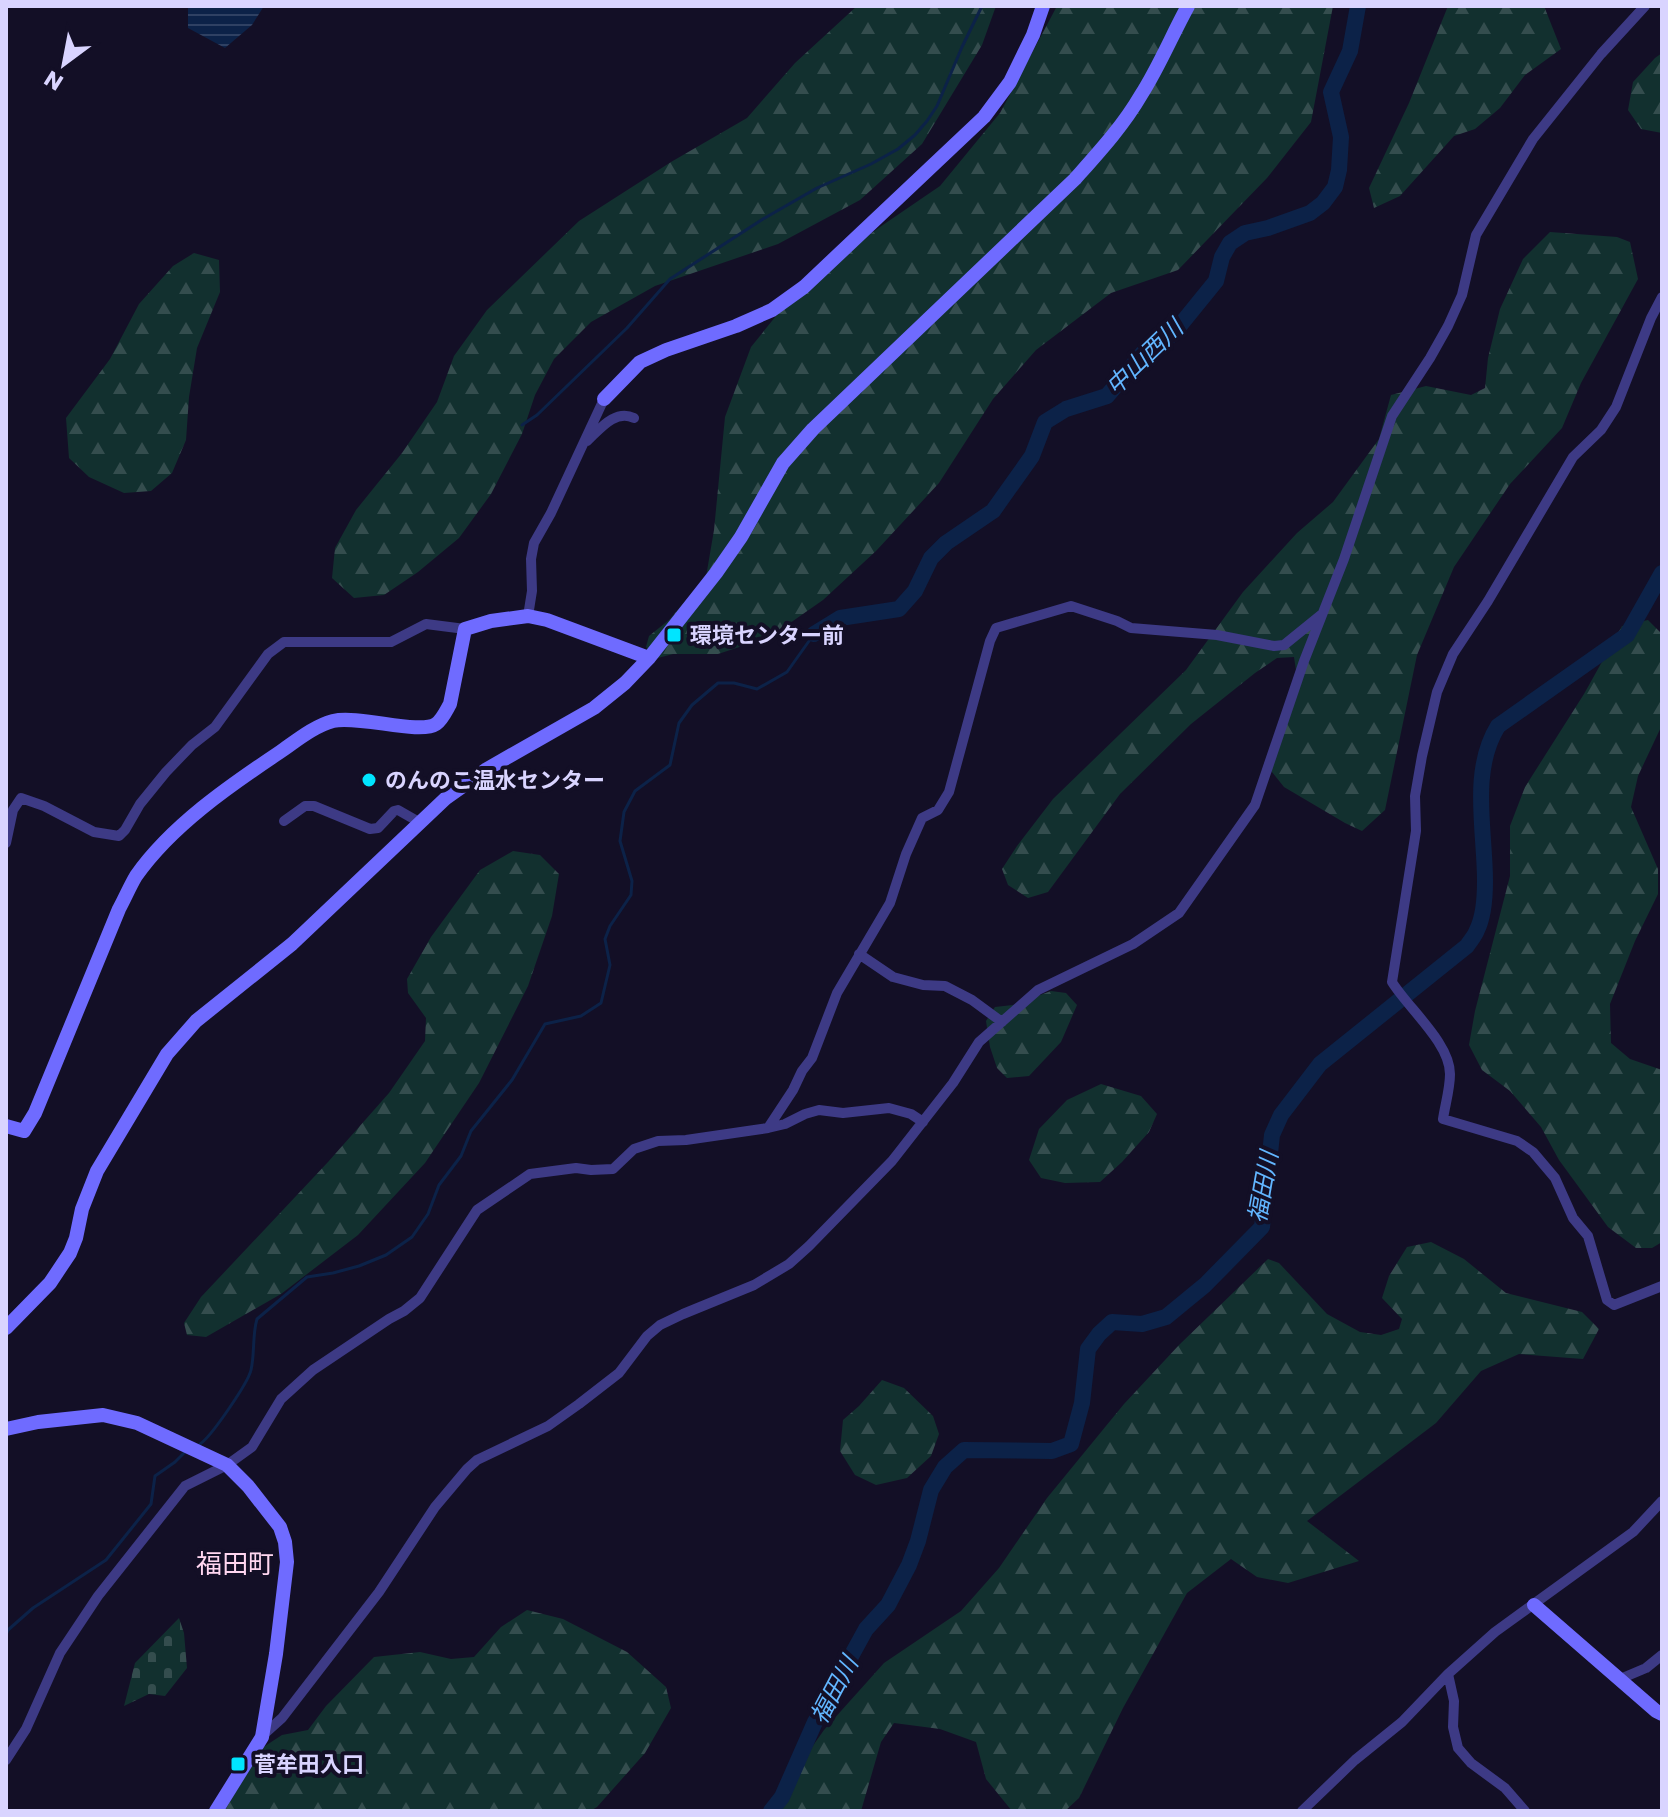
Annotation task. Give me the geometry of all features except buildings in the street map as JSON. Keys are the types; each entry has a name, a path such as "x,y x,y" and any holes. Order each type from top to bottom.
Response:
{"street":[{"path":"528,616 534,543 604,399 640,362 772,310 804,287 984,117 1010,82 1043,6"},
{"path":"6,1328 50,1283 65,1260 76,1238 82,1209 97,1171 179,1038 292,944 446,798 469,780 594,708 625,683 649,658 716,573 741,537 783,463 803,440 1075,179 1103,148 1142,94 1188,6"},
{"path":"216,1811 262,1737 282,1718 379,1592 435,1507 467,1469 477,1460 548,1426 579,1404 619,1373 647,1336 660,1325 754,1285 789,1264 892,1161 953,1083 979,1042 1038,990 1133,944 1179,913 1255,805 1359,517 1392,416 1448,326 1462,295 1476,235 1533,139 1636,9"},
{"path":"1662,297 1616,407 1601,430 1573,457 1453,654 1437,692 1415,796 1416,831 1392,982 1431,1030 1446,1056 1450,1073 1443,1119 1517,1141 1533,1152 1555,1178 1573,1218 1588,1236 1607,1300 1614,1305 1662,1286"},
{"path":"583,445 618,415 634,418"},
{"path":"768,1128 812,1058 837,993 890,903 922,818 938,810 949,792 996,628 1071,606 1131,628 1217,635 1274,646 1284,645 1322,614"},
{"path":"6,843 10,807 21,798 44,806 94,832 119,836 166,772 215,727 268,654 284,642 391,642 426,624 465,629 491,621 528,616 547,620 649,658"},
{"path":"6,1126 24,1131 35,1113 119,909 135,878 151,858 181,826 250,772 321,726 334,721 359,720 415,728 436,724 450,704 465,629"},
{"path":"284,821 305,806 314,806 370,829 378,828 398,810 419,822"},
{"path":"859,954 893,977 923,985 945,986 972,1000 1002,1022"},
{"path":"6,1760 26,1729 60,1653 98,1596 185,1486 227,1465 252,1447 281,1399 313,1370 420,1298 477,1210 530,1174 576,1168 613,1169 634,1149 658,1141 768,1128 819,1110 843,1113 889,1108 911,1114 923,1122"},
{"path":"6,1429 103,1415 137,1423 227,1465 269,1511 280,1527 287,1562 262,1737"},
{"path":"1302,1811 1355,1760 1402,1722 1448,1674 1495,1632 1633,1532 1662,1501"},
{"path":"1534,1605 1662,1714"},
{"path":"1620,1679 1646,1668 1662,1655"},
{"path":"1448,1674 1458,1748 1471,1763 1505,1788 1525,1811"}],"green space":[{"path":"857,6 996,6 982,45 922,144 860,200 778,244 655,286 591,322 554,359 535,395 522,434 491,494 459,538 384,595 354,598 332,578 335,548 356,510 402,453 437,402 454,356 487,310 579,221 747,118 795,63"},
{"path":"1057,6 1333,6 1311,122 1267,178 1178,270 1111,293 1036,350 993,399 939,483 876,551 823,600 770,637 718,654 673,654 654,659 646,647 649,636 669,620 706,577 714,530 725,417 751,347 797,290 940,186 1000,113"},
{"path":"1448,6 1544,6 1561,49 1525,75 1500,108 1475,129 1454,136 1400,196 1374,208 1369,188 1409,103"},
{"path":"1662,53 1662,133 1641,129 1628,110 1633,82"},
{"path":"1550,232 1617,237 1630,242 1638,279 1581,383 1562,428 1510,484 1454,567 1417,655 1385,810 1362,831 1284,787 1268,767 1297,677 1294,657 1277,658 1191,724 1120,794 1048,892 1028,898 1008,885 1002,869 1053,799 1186,670 1243,592 1297,533 1333,502 1379,439 1391,395 1426,386 1471,395 1485,388 1488,358 1500,309 1523,259"},
{"path":"194,253 219,260 220,292 197,348 186,440 172,473 151,491 124,493 89,477 69,458 66,418 110,359 139,304 173,266"},
{"path":"1648,620 1662,634 1662,725 1638,776 1631,807 1658,869 1658,894 1610,1004 1611,1043 1630,1059 1662,1070 1662,1242 1652,1248 1636,1248 1608,1227 1559,1160 1541,1127 1510,1091 1482,1070 1469,1045 1510,876 1510,826 1525,787 1584,694 1622,626"},
{"path":"513,851 540,855 559,874 552,916 528,986 479,1083 425,1163 358,1235 281,1294 206,1337 187,1335 184,1323 201,1297 389,1093 425,1041 426,1018 408,993 407,979 431,937 480,870"},
{"path":"1051,991 1066,993 1077,1005 1061,1042 1029,1076 1007,1078 997,1068 986,1021 995,1007 1013,1005"},
{"path":"1101,1084 1141,1096 1157,1114 1149,1132 1100,1182 1065,1183 1041,1178 1029,1160 1039,1129 1067,1100"},
{"path":"1431,1242 1464,1259 1506,1293 1582,1312 1599,1329 1583,1359 1519,1354 1481,1371 1436,1423 1307,1521 1359,1561 1288,1583 1257,1577 1231,1559 1187,1593 1123,1708 1079,1798 1065,1811 1012,1811 986,1779 976,1742 940,1729 894,1723 881,1742 861,1811 767,1811 824,1730 884,1663 961,1611 999,1568 1047,1498 1124,1404 1179,1345 1268,1259 1279,1263 1327,1314 1360,1332 1381,1335 1399,1329 1402,1319 1382,1298 1389,1276 1407,1247"},
{"path":"882,1380 904,1388 933,1416 939,1434 931,1456 907,1478 876,1485 855,1475 840,1451 843,1420"},
{"path":"527,1610 563,1619 627,1652 666,1687 671,1708 645,1753 597,1807 590,1811 224,1811 262,1748 282,1735 308,1730 326,1706 374,1657 420,1652 451,1659 474,1657 501,1627"},
{"path":"179,1618 184,1633 187,1668 165,1696 149,1694 124,1706 135,1663"}],"water":[{"path":"188,6 264,6 252,25 225,48 188,28"}],"waterway":[{"path":"522,425 537,415 627,328 670,279 763,219 817,188 871,164 915,135 937,106 982,6"},
{"name":"中山西川","path":"814,634 840,618 899,609 915,591 931,558 946,543 993,511 1032,456 1045,422 1066,409 1107,396 1143,353 1173,334 1216,281 1222,257 1230,243 1245,233 1310,213 1323,203 1335,187 1339,170 1341,137 1331,92 1350,51 1358,6"},
{"name":"福田川","path":"771,1811 782,1797 815,1722 866,1629 888,1605 909,1565 931,1490 945,1467 964,1450 1052,1451 1071,1444 1082,1403 1088,1349 1099,1334 1112,1322 1142,1324 1166,1317 1205,1285 1262,1227 1272,1135 1281,1115 1320,1064 1467,946 1476,932 1485,893 1481,801 1484,762 1498,726 1627,635 1662,573"},
{"path":"200,1444 220,1421 248,1377 257,1319 307,1277 359,1266 386,1255 412,1237 428,1214 439,1185 461,1156 471,1131 512,1080 545,1024 581,1016 601,1003 610,965 605,939 631,895 632,881 620,841 624,812 635,791 670,765 679,723 692,705 718,683 734,683 757,689 787,672 814,634"},
{"path":"6,1635 33,1608 106,1560 151,1504 155,1476 185,1452"}],"place":[{"name":"環境センター前","path":"674,635"},
{"name":"のんのこ温水センター","path":"369,780"},
{"name":"菅牟田入口","path":"238,1764"}],"district":[{"name":"福田町","path":"235,1564"}]}
